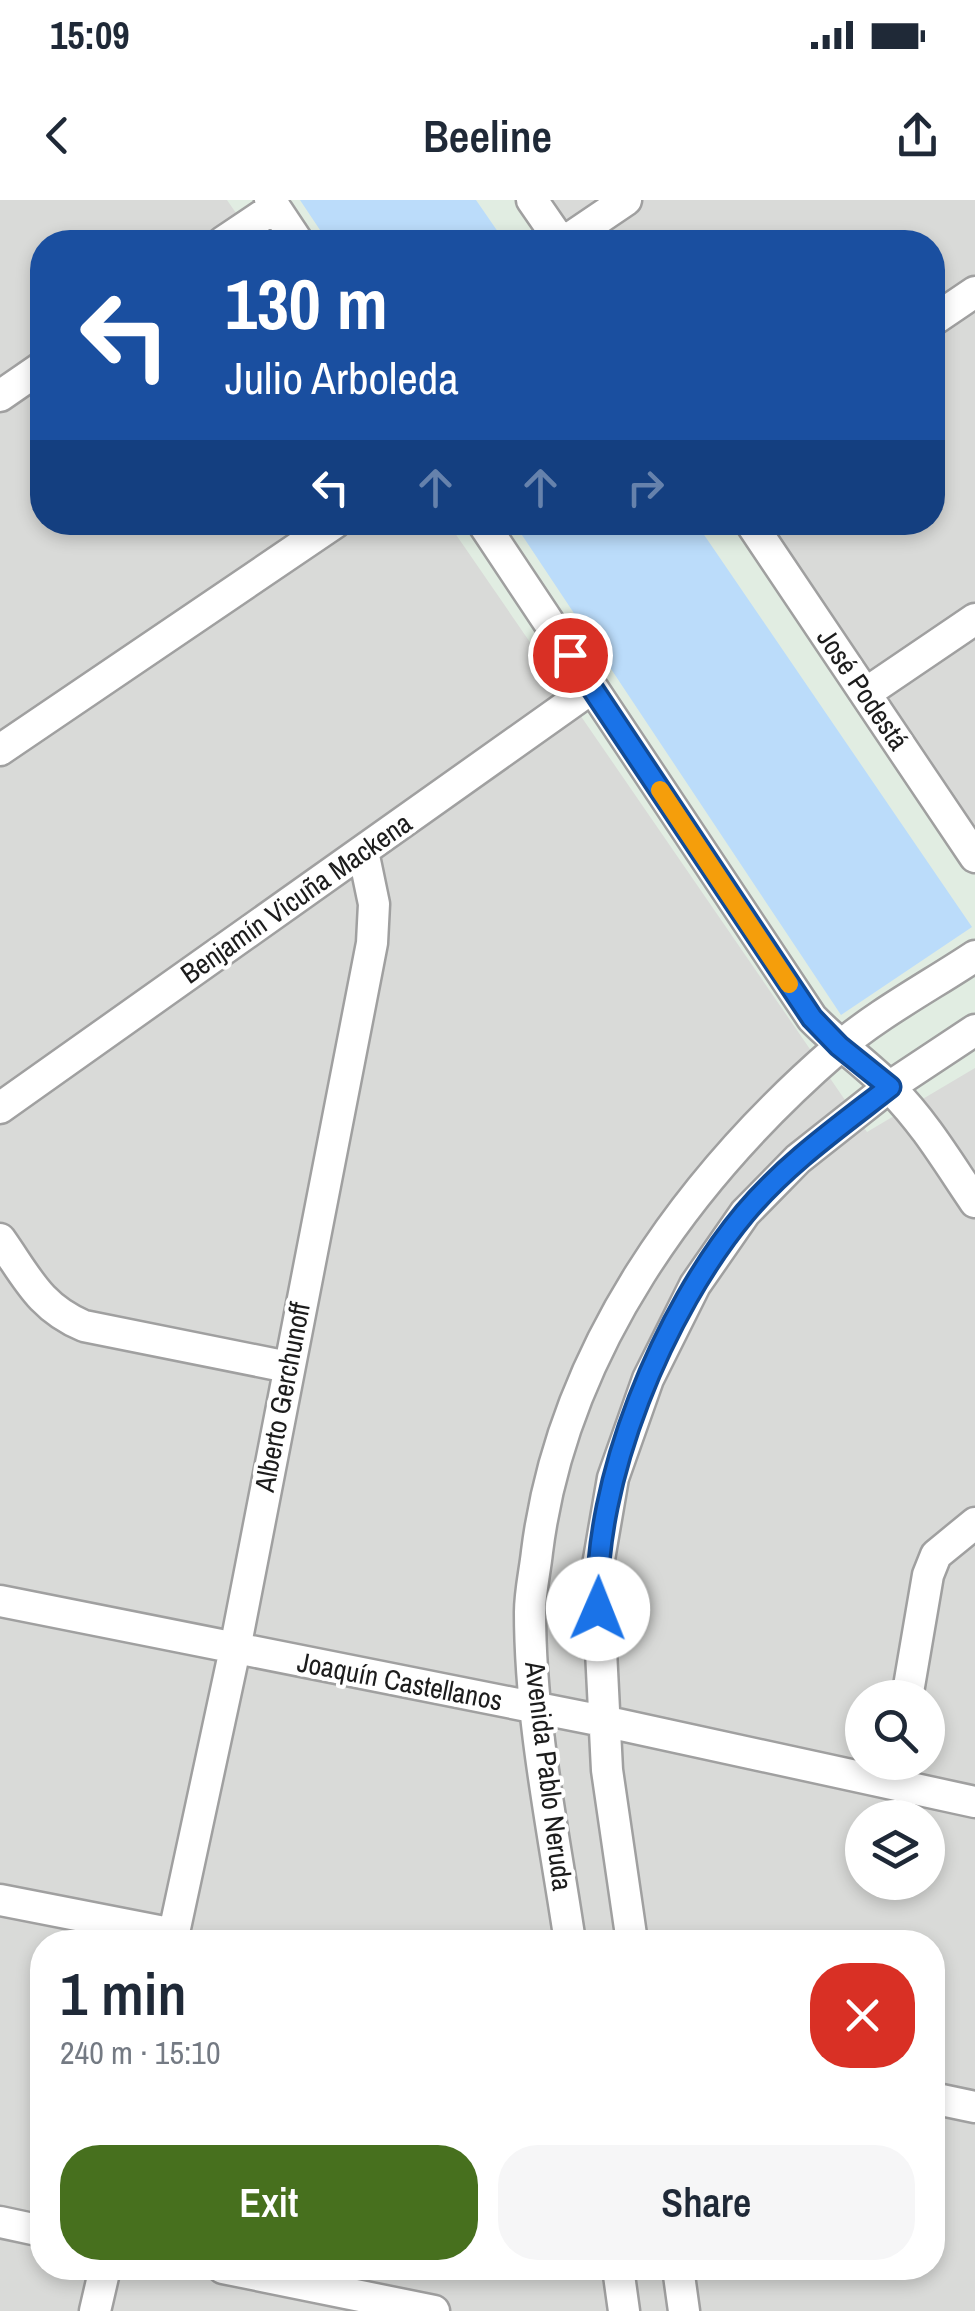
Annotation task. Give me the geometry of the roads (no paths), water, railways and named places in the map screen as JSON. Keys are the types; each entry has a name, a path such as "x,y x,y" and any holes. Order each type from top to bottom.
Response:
{"street":[{"path":"532,200 553,230"},
{"path":"580,230 626,200"},
{"path":"239,230 273,204 290,230"},
{"path":"945,312 975,292"},
{"path":"0,396 30,375"},
{"path":"0,750 317,535"},
{"path":"491,535 812,1018 839,1046 890,1087 916,1116 975,1202"},
{"name":"José Podestá","path":"759,535 975,857"},
{"path":"866,693 975,620"},
{"name":"Benjamín Vicuña Mackena","path":"0,1108 592,688"},
{"name":"Alberto Gerchunoff","path":"175,1930 235,1649 372,943 374,904 363,851"},
{"name":"Avenida Pablo Neruda","path":"568,1930 538,1708 530,1610 542,1514 563,1436 590,1366 634,1281 678,1216 746,1136 839,1046 975,956"},
{"path":"630,1930 603,1721 596,1572 612,1478 648,1379 695,1285 745,1213 798,1159 890,1087 975,1030"},
{"path":"0,1238 58,1315 84,1326 288,1367"},
{"path":"910,1680 928,1575 936,1554 975,1523"},
{"name":"Joaquín Castellanos","path":"0,1601 845,1765"},
{"name":"Joaquín Castellanos","path":"911,1780 975,1802"},
{"path":"0,1900 137,1930"},
{"path":"945,2101 975,2107"},
{"path":"0,2222 30,2228"},
{"path":"96,2311 102,2280"},
{"path":"282,2280 434,2311"},
{"path":"620,2280 624,2311"},
{"path":"680,2280 684,2311"}]}
